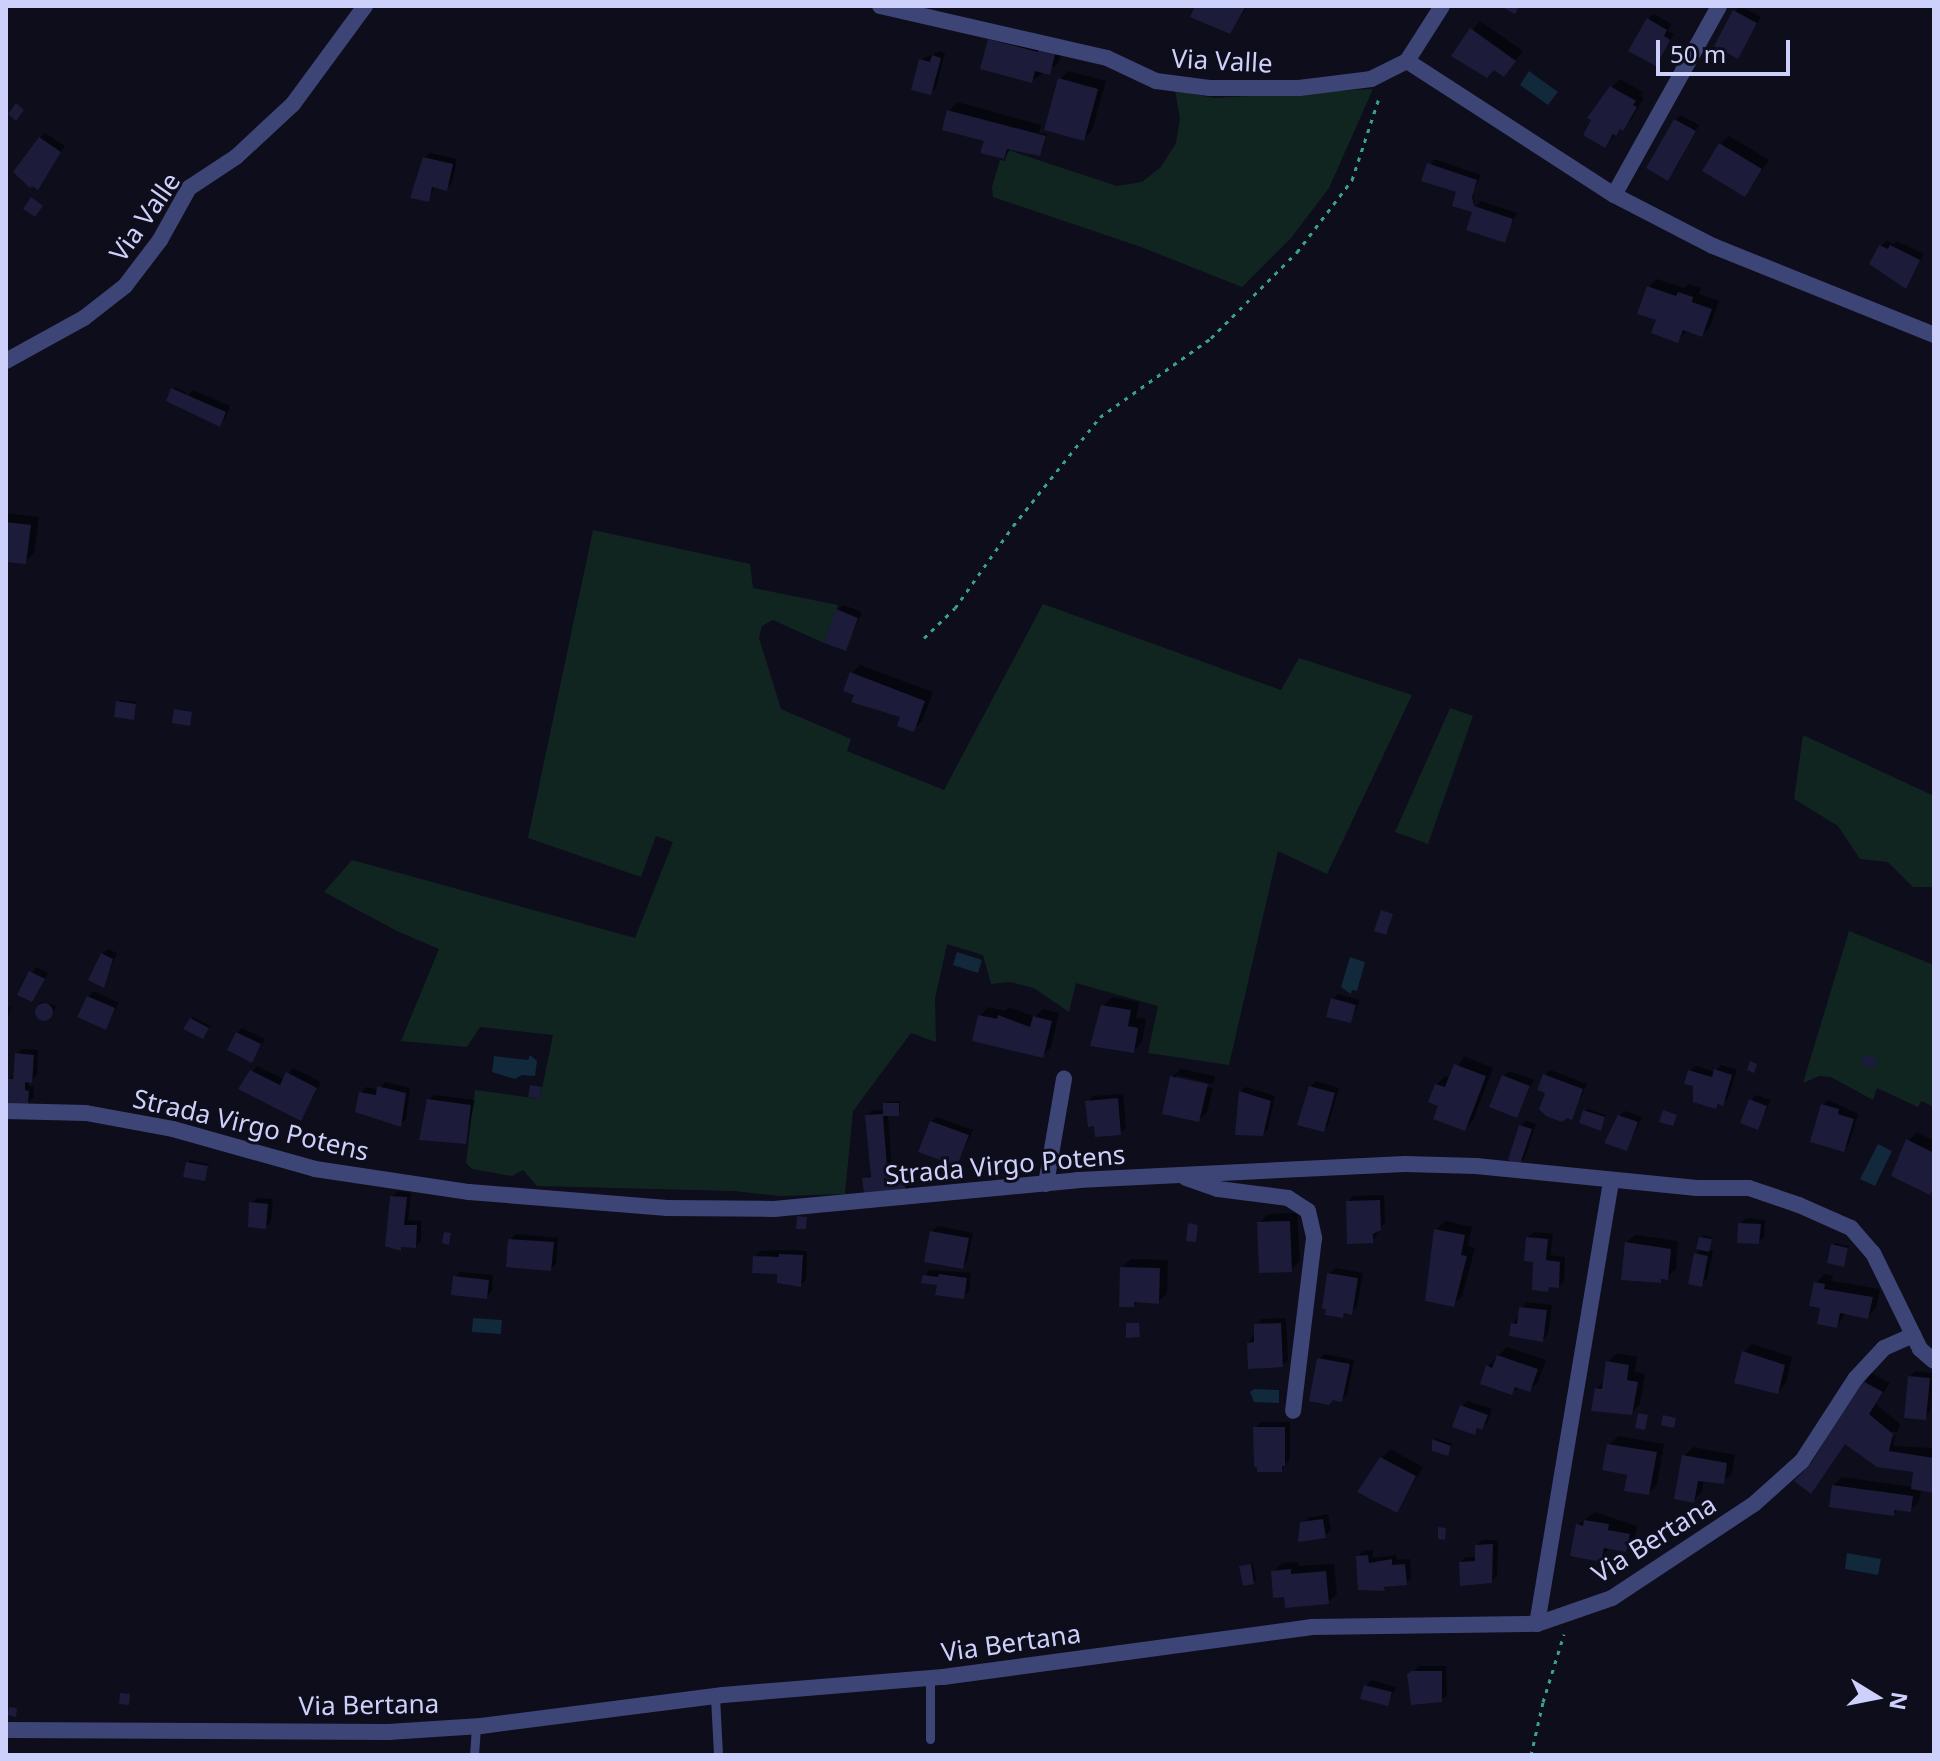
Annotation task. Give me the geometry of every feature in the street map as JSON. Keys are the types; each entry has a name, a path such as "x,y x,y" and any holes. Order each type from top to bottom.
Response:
{"street":[{"name":"Via Valle","path":"6,361 84,318 125,286 160,240 189,188 236,157 293,104 365,6"},
{"name":"Via Valle","path":"880,6 1107,58 1156,81 1210,88 1299,88 1357,81 1371,79 1407,61"},
{"path":"1442,6 1407,61 1614,195 1713,246 1934,335"},
{"path":"1614,195 1719,6"},
{"path":"1046,1184 1064,1079"},
{"name":"Strada Virgo Potens","path":"6,1111 86,1113 173,1129 315,1169 554,1201 774,1209 1046,1184 1437,1164 1697,1188 1749,1188 1799,1205 1851,1228 1886,1275 1920,1349 1934,1361"},
{"path":"1179,1175 1218,1189 1288,1198 1308,1211 1314,1238 1293,1411"},
{"path":"1537,1624 1611,1180"},
{"name":"Via Bertana","path":"6,1730 388,1732 476,1726 715,1697 930,1678 1311,1627 1537,1624 1612,1598 1754,1504 1802,1461 1856,1378 1884,1348 1913,1335"}],"lane":[{"path":"930,1678 930,1739"},
{"path":"715,1697 718,1755"},
{"path":"474,1755 476,1726"}],"path":[{"path":"924,638 955,608 1013,526 1100,417 1211,338 1313,234 1352,180 1381,91"},
{"path":"1531,1755 1547,1687 1575,1613"}],"green space":[{"path":"1373,89 1329,188 1291,238 1242,287 1141,247 993,197 992,187 1000,160 1005,161 1008,150 1117,186 1142,182 1161,167 1176,143 1180,119 1175,90 1214,98"},
{"path":"593,530 750,564 753,588 838,605 824,643 773,620 762,626 759,638 781,709 851,739 847,751 944,790 1043,604 1281,690 1299,658 1412,695 1327,874 1278,851 1229,1065 1148,1053 1158,1006 1076,983 1069,1012 1034,988 1010,982 991,984 983,955 947,944 935,999 936,1042 911,1033 853,1111 845,1194 780,1196 733,1191 537,1186 523,1170 512,1176 472,1169 466,1163 475,1090 540,1099 553,1035 480,1027 467,1047 401,1041 439,949 397,931 324,892 352,860 635,938 673,842 656,836 641,877 528,838"},
{"path":"1450,708 1473,716 1428,844 1395,832"},
{"path":"1803,735 1934,796 1934,890 1931,887 1913,887 1888,862 1860,859 1838,826 1794,799"},
{"path":"1849,931 1934,965 1934,1107 1921,1101 1918,1107 1877,1088 1873,1100 1831,1077 1819,1076 1803,1083"}],"water":[{"path":"1529,71 1558,92 1548,105 1520,85"},
{"path":"957,952 982,960 978,973 953,965"},
{"path":"1350,957 1365,962 1357,991 1352,990 1351,994 1341,987"},
{"path":"530,1055 537,1061 535,1076 522,1075 515,1079 492,1072 494,1056 528,1060"},
{"path":"1878,1144 1892,1151 1875,1186 1860,1179"},
{"path":"473,1318 502,1320 501,1334 472,1332"},
{"path":"1254,1389 1279,1390 1279,1403 1254,1402 1250,1392"},
{"path":"1847,1553 1881,1559 1878,1575 1845,1569"}],"building":[{"path":"1195,6 1246,6 1230,34 1190,17"},
{"path":"1500,6 1519,6 1515,14"},
{"path":"1733,10 1757,23 1738,59 1714,46"},
{"path":"1647,18 1667,30 1664,36 1670,40 1656,66 1628,51"},
{"path":"1470,28 1516,61 1504,77 1494,70 1487,78 1451,56"},
{"path":"988,39 1038,52 1040,45 1056,50 1050,75 1035,71 1032,83 980,69"},
{"path":"932,55 941,58 931,95 911,90 919,59 930,62"},
{"path":"1058,78 1098,89 1084,141 1044,130"},
{"path":"1610,86 1636,101 1633,105 1637,107 1623,131 1620,129 1616,136 1613,134 1605,148 1583,135 1591,120 1587,118"},
{"path":"16,103 24,110 16,121 8,114"},
{"path":"947,110 1046,136 1040,156 1007,149 1004,159 980,153 984,141 942,130"},
{"path":"1674,119 1696,131 1668,181 1646,168"},
{"path":"39,137 61,152 38,190 32,186 30,188 13,172"},
{"path":"1719,143 1762,169 1745,197 1702,171"},
{"path":"423,157 453,164 447,191 432,187 429,202 410,198"},
{"path":"1427,163 1477,180 1472,197 1474,206 1513,219 1505,243 1466,230 1472,212 1452,206 1456,192 1421,181"},
{"path":"31,197 43,206 35,217 23,209"},
{"path":"1879,245 1888,249 1890,245 1920,260 1906,289 1869,264"},
{"path":"1647,286 1676,296 1678,292 1693,297 1692,302 1712,309 1702,337 1683,330 1678,343 1651,333 1656,320 1637,314"},
{"path":"171,388 226,412 220,427 166,401"},
{"path":"6,522 31,525 26,564 6,562"},
{"path":"836,609 858,618 846,651 824,643"},
{"path":"850,672 925,701 914,732 897,726 900,717 851,702 854,695 843,691"},
{"path":"116,701 136,704 134,720 114,717"},
{"path":"174,709 192,712 190,726 172,723"},
{"path":"1381,910 1393,914 1386,935 1374,931"},
{"path":"101,953 113,959 104,988 88,980"},
{"path":"29,971 45,979 32,1002 17,995"},
{"path":"87,996 115,1008 106,1030 77,1017"},
{"path":"1331,998 1356,1005 1351,1023 1326,1017"},
{"path":"40,1003 48,1003 53,1012 51,1019 40,1021 35,1016 35,1008"},
{"path":"1101,1005 1131,1010 1128,1026 1138,1028 1134,1053 1090,1046"},
{"path":"978,1015 997,1019 998,1015 1030,1027 1033,1016 1052,1021 1043,1058 972,1041"},
{"path":"190,1018 209,1028 203,1039 183,1029"},
{"path":"236,1032 261,1044 252,1063 227,1050"},
{"path":"15,1053 34,1055 32,1083 25,1082 25,1090 29,1091 28,1105 6,1107 7,1079 13,1079"},
{"path":"1864,1055 1877,1058 1874,1069 1861,1065"},
{"path":"1750,1061 1757,1064 1754,1073 1747,1070"},
{"path":"1454,1064 1486,1076 1465,1131 1433,1119 1438,1106 1428,1102 1435,1084 1445,1087"},
{"path":"1714,1069 1732,1075 1723,1106 1718,1104 1716,1109 1693,1102 1693,1086 1684,1084 1688,1070 1712,1077"},
{"path":"250,1070 280,1085 286,1072 317,1088 301,1121 238,1089"},
{"path":"1543,1074 1583,1089 1572,1120 1567,1118 1562,1122 1546,1116 1539,1109 1545,1093 1537,1090"},
{"path":"1502,1075 1530,1086 1517,1118 1489,1107"},
{"path":"1170,1076 1208,1084 1199,1122 1162,1114"},
{"path":"530,1085 542,1087 540,1099 528,1097"},
{"path":"377,1086 406,1093 401,1127 355,1112 359,1092 376,1095"},
{"path":"1309,1086 1335,1093 1324,1132 1297,1125"},
{"path":"1239,1091 1271,1101 1263,1136 1235,1135"},
{"path":"1118,1098 1121,1135 1095,1137 1094,1126 1088,1127 1085,1101"},
{"path":"427,1099 471,1105 466,1144 419,1140"},
{"path":"1749,1099 1767,1106 1758,1130 1740,1123"},
{"path":"883,1103 899,1103 899,1116 883,1116 888,1176 904,1175 906,1194 864,1193 862,1178 871,1177 865,1115 883,1114"},
{"path":"1821,1104 1839,1109 1838,1114 1854,1119 1844,1152 1810,1142"},
{"path":"1583,1110 1605,1117 1601,1131 1579,1123"},
{"path":"1663,1110 1677,1115 1673,1126 1659,1122"},
{"path":"1618,1115 1638,1122 1627,1151 1604,1143"},
{"path":"930,1121 969,1135 957,1166 918,1152"},
{"path":"1519,1125 1532,1129 1520,1164 1508,1160"},
{"path":"1906,1139 1934,1153 1934,1187 1930,1195 1891,1176"},
{"path":"186,1162 208,1166 205,1181 183,1177"},
{"path":"390,1196 407,1197 404,1225 417,1225 416,1248 401,1247 401,1251 385,1246"},
{"path":"1380,1200 1381,1230 1373,1234 1373,1243 1347,1244 1346,1201"},
{"path":"249,1202 268,1204 266,1229 248,1227"},
{"path":"797,1216 807,1217 806,1229 796,1229"},
{"path":"1290,1221 1292,1272 1259,1273 1257,1222"},
{"path":"1188,1223 1198,1225 1196,1242 1186,1241"},
{"path":"1738,1223 1761,1224 1759,1244 1737,1243"},
{"path":"1434,1229 1465,1235 1461,1255 1467,1256 1454,1307 1425,1301"},
{"path":"930,1231 969,1238 963,1269 924,1262"},
{"path":"444,1232 451,1233 449,1245 442,1243"},
{"path":"1526,1237 1548,1239 1546,1260 1560,1262 1559,1288 1549,1287 1548,1292 1532,1290 1533,1262 1524,1261"},
{"path":"1699,1237 1712,1239 1709,1252 1696,1249"},
{"path":"508,1239 554,1242 551,1271 506,1267"},
{"path":"1625,1242 1671,1249 1668,1280 1661,1279 1661,1283 1621,1280"},
{"path":"1831,1244 1848,1248 1844,1267 1827,1263"},
{"path":"1694,1253 1708,1256 1702,1287 1688,1284"},
{"path":"779,1254 803,1255 801,1287 777,1283 777,1274 752,1273 753,1256 779,1257"},
{"path":"1120,1267 1160,1268 1159,1304 1134,1302 1134,1307 1119,1307"},
{"path":"1327,1273 1358,1278 1352,1315 1344,1313 1343,1318 1325,1315 1326,1309 1322,1309"},
{"path":"939,1274 967,1278 964,1299 935,1295 937,1285 921,1283 923,1275 938,1277"},
{"path":"453,1276 489,1280 487,1299 451,1295"},
{"path":"1814,1282 1825,1284 1824,1289 1873,1297 1868,1319 1840,1313 1837,1328 1817,1324 1820,1308 1809,1306"},
{"path":"1519,1307 1547,1310 1543,1342 1509,1336 1511,1323 1517,1324"},
{"path":"1126,1323 1139,1323 1140,1337 1126,1338"},
{"path":"1281,1323 1283,1367 1248,1369 1247,1343 1254,1342 1254,1324"},
{"path":"1742,1351 1785,1365 1778,1394 1734,1383"},
{"path":"1497,1355 1538,1369 1530,1392 1515,1387 1512,1395 1480,1384 1486,1365 1492,1368"},
{"path":"1317,1358 1350,1364 1342,1402 1333,1400 1329,1405 1309,1401"},
{"path":"1606,1361 1629,1365 1627,1380 1638,1382 1632,1415 1591,1411 1595,1388 1602,1389"},
{"path":"1908,1376 1930,1378 1926,1420 1904,1418"},
{"path":"1861,1380 1883,1392 1869,1414 1893,1434 1889,1451 1934,1458 1934,1493 1911,1489 1913,1472 1877,1467 1845,1444 1811,1494 1794,1481 1812,1462"},
{"path":"1460,1405 1488,1415 1482,1430 1477,1428 1475,1435 1452,1427"},
{"path":"1638,1413 1648,1415 1645,1430 1635,1428"},
{"path":"1663,1415 1676,1418 1674,1428 1661,1425"},
{"path":"1253,1427 1285,1427 1285,1466 1282,1466 1282,1472 1257,1472 1257,1467 1254,1467"},
{"path":"1432,1439 1451,1446 1448,1456 1432,1451"},
{"path":"1607,1444 1657,1452 1649,1495 1624,1491 1627,1475 1602,1470"},
{"path":"1682,1455 1727,1463 1724,1484 1698,1481 1694,1503 1674,1499"},
{"path":"1380,1457 1416,1476 1397,1513 1357,1492"},
{"path":"1832,1485 1913,1496 1911,1512 1894,1510 1894,1516 1829,1507"},
{"path":"1323,1519 1326,1538 1298,1542 1300,1522"},
{"path":"1584,1520 1609,1524 1608,1530 1630,1534 1626,1552 1604,1548 1601,1562 1570,1556 1576,1524 1583,1526"},
{"path":"1438,1527 1446,1528 1445,1540 1438,1539"},
{"path":"1493,1544 1492,1583 1460,1586 1459,1562 1475,1561 1475,1545"},
{"path":"1368,1555 1369,1563 1392,1559 1392,1565 1405,1564 1407,1585 1384,1587 1385,1591 1358,1590 1356,1556"},
{"path":"1251,1564 1254,1584 1243,1586 1239,1566"},
{"path":"1291,1569 1291,1574 1326,1571 1329,1604 1285,1608 1284,1597 1273,1598 1271,1571"},
{"path":"1412,1671 1442,1671 1442,1702 1411,1705 1407,1674"},
{"path":"1364,1685 1392,1692 1388,1706 1360,1699"},
{"path":"120,1693 130,1694 129,1705 119,1704"},
{"path":"9,1707 17,1708 16,1717 8,1715"}]}
